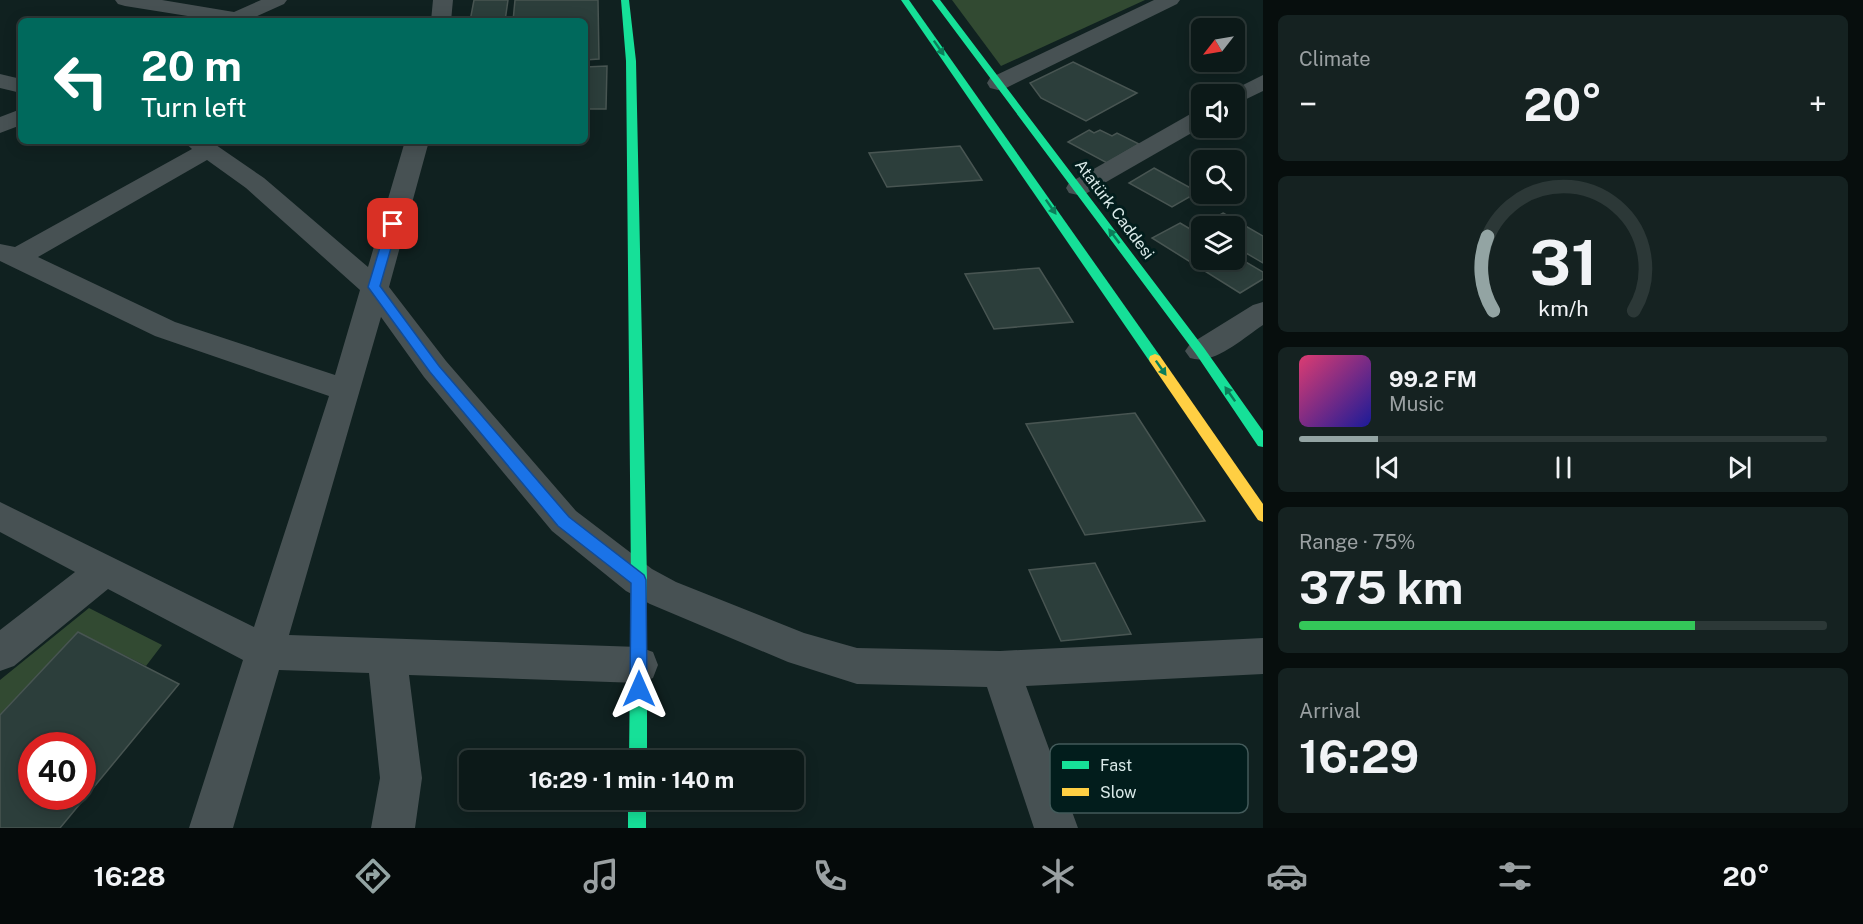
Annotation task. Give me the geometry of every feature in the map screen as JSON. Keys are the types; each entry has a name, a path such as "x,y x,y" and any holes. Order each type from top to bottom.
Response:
{"main road":[{"path":"625,0 631,73 639,580 638,750"},
{"path":"905,0 1263,516"},
{"name":"Atatürk Caddesi","path":"936,0 1200,351 1263,441"},
{"path":"637,810 637,828"}],"street":[{"path":"235,18 277,0"},
{"path":"440,18 443,0"},
{"path":"998,83 1170,0"},
{"path":"138,1 228,18"},
{"path":"0,81 18,85"},
{"path":"1245,92 1263,82"},
{"path":"0,126 18,117"},
{"path":"1078,188 1191,123"},
{"path":"211,828 346,390 416,144"},
{"path":"8,254 205,145 255,183 374,287 435,369 564,522 639,580 663,593 802,650 857,666 1000,669 1263,656"},
{"path":"8,254 165,329 346,390"},
{"path":"1200,351 1263,312"},
{"path":"0,516 265,652 639,665"},
{"path":"0,653 105,570"},
{"path":"387,657 401,778 393,828"},
{"path":"1000,669 1050,811"},
{"path":"1051,813 1056,828"}],"green space":[{"path":"952,0 1145,0 1001,66"},
{"path":"89,608 162,645 146,666 78,632 0,715 0,680"}],"building":[{"path":"474,0 508,0 505,18 471,18"},
{"path":"515,0 598,0 599,59 588,60 588,18 513,18"},
{"path":"1073,62 1137,93 1086,121 1041,98 1030,83"},
{"path":"607,66 606,109 588,109 588,67"},
{"path":"1089,130 1094,133 1100,130 1112,136 1117,133 1139,144 1107,163 1068,142"},
{"path":"960,146 982,180 887,187 869,153"},
{"path":"1154,168 1191,188 1191,196 1172,207 1129,183"},
{"path":"1180,223 1191,230 1191,262 1152,238"},
{"path":"1245,226 1263,236 1263,263 1245,252"},
{"path":"1245,261 1263,272 1263,279 1240,293 1203,270 1245,270"},
{"path":"1039,268 1073,322 994,329 965,274"},
{"path":"1135,413 1205,521 1085,535 1026,424"},
{"path":"1095,563 1131,634 1061,641 1029,570"},
{"path":"78,632 179,684 96,784 96,732 18,732 18,810 75,810 60,828 0,828 0,715"}],"traffic: fast":[{"path":"625,0 631,61 639,580 638,750"},
{"path":"905,0 1155,359"},
{"path":"936,0 1200,351 1263,442"},
{"path":"637,810 637,828"}],"traffic: slow":[{"path":"1155,359 1263,516"}],"route":[{"path":"393,224 374,287 435,369 564,522 639,580 639,689"}]}
